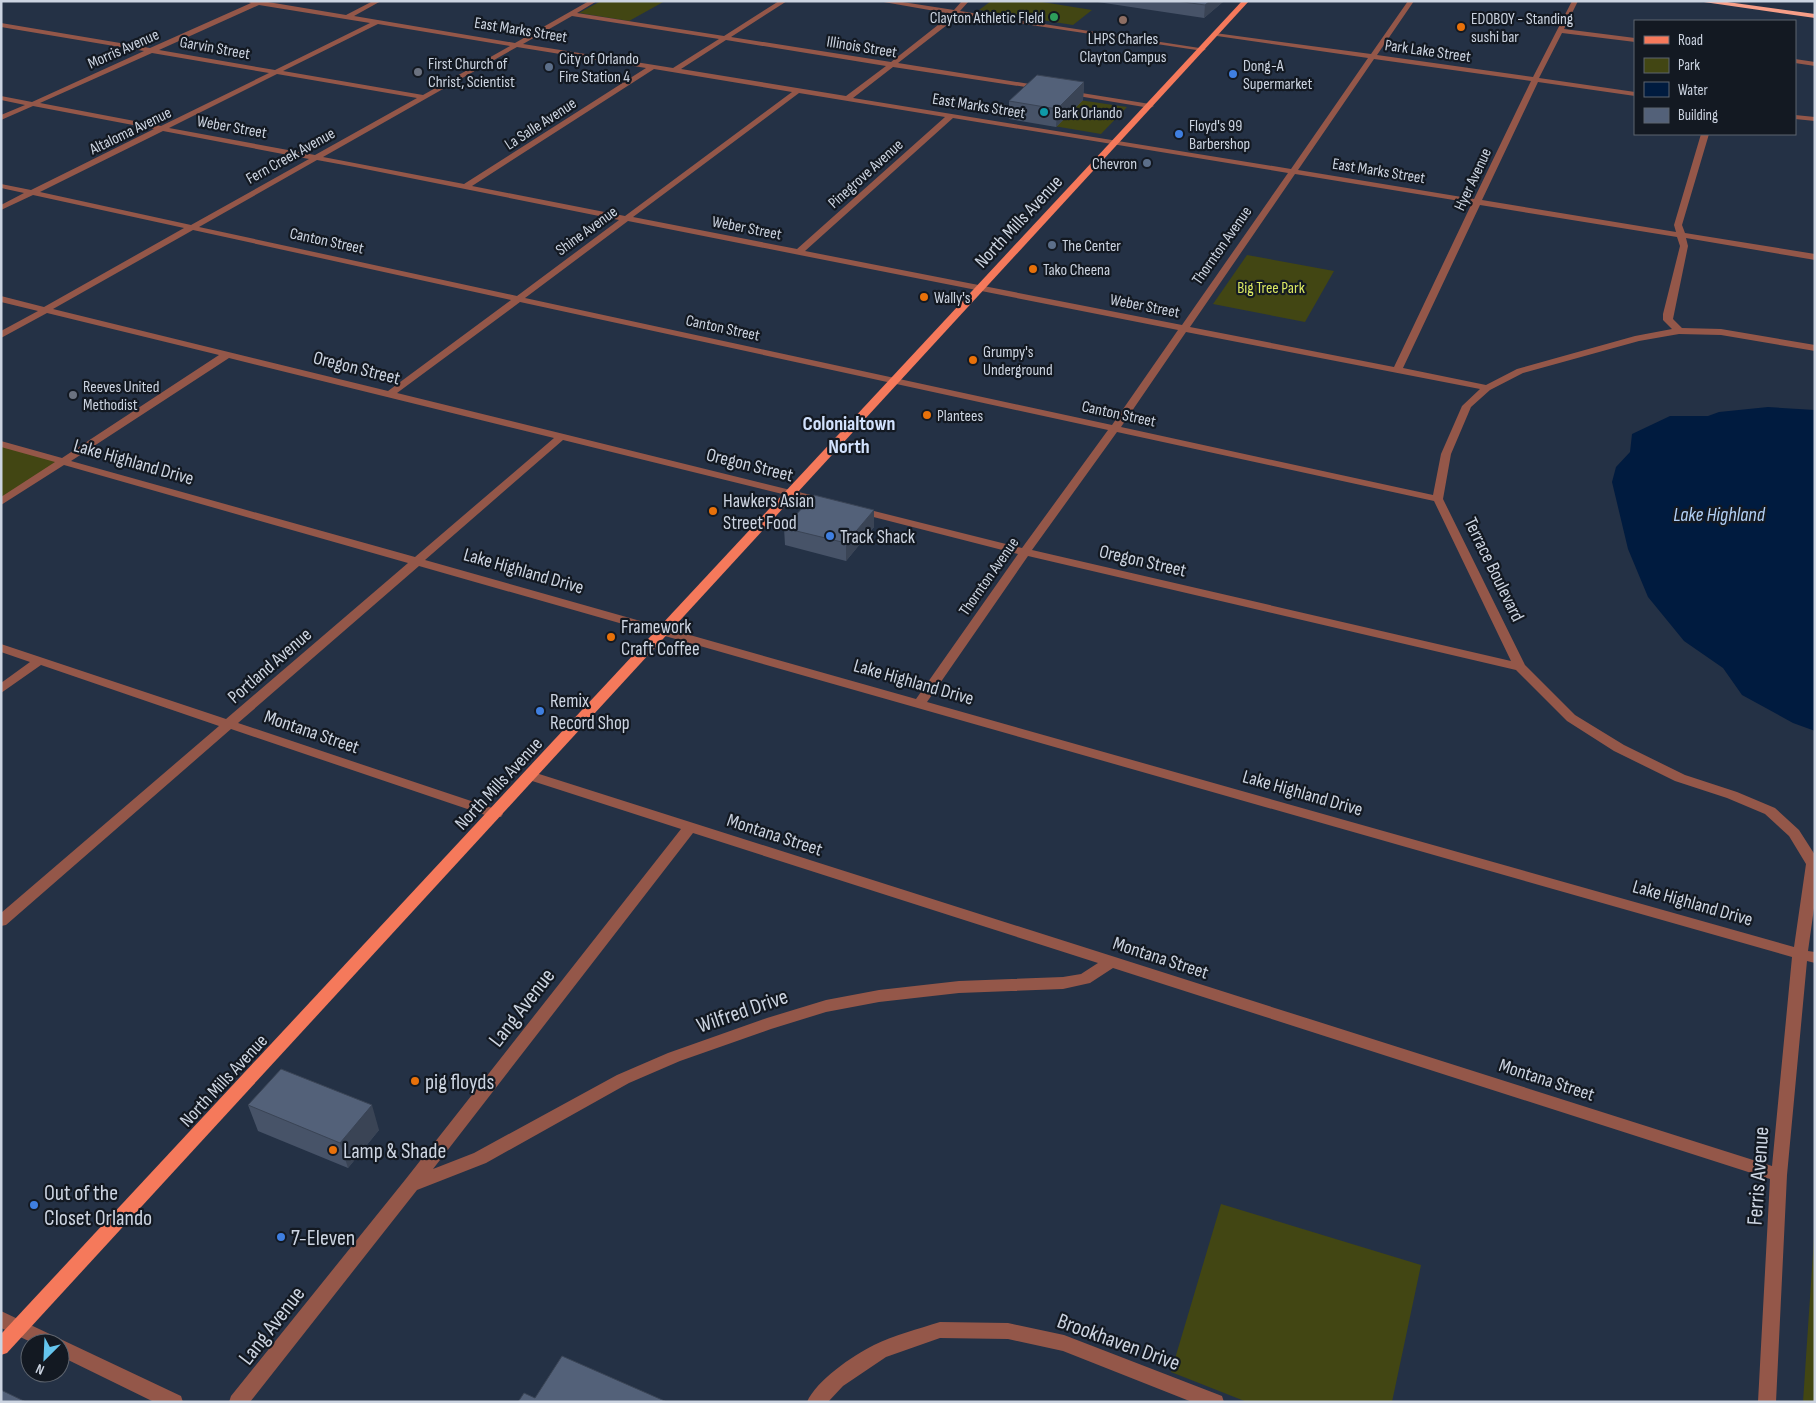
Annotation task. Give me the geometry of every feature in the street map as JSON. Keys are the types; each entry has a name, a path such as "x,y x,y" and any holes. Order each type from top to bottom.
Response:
{"highway":[{"path":"1702,1 1815,16"}],"main road":[{"name":"North Mills Avenue","path":"1,1348 1246,1"}],"street":[{"path":"249,1 257,2"},
{"path":"346,17 378,1"},
{"name":"Fern Creek Avenue","path":"1,335 594,1"},
{"path":"675,70 784,1"},
{"path":"881,1 1203,49"},
{"path":"848,98 954,17 966,1"},
{"name":"Thornton Avenue","path":"920,703 1025,552 1114,429 1410,1"},
{"name":"Hyer Avenue","path":"1398,370 1535,80 1575,1"},
{"name":"East Marks Street","path":"257,2 1815,257"},
{"name":"Morris Avenue","path":"1,118 257,2"},
{"name":"Illinois Street","path":"570,14 1046,89"},
{"name":"Altaloma Avenue","path":"1,208 377,22"},
{"name":"Garvin Street","path":"1,24 424,97"},
{"path":"1560,30 1634,40"},
{"name":"Park Lake Street","path":"1217,34 1634,94"},
{"path":"1796,61 1815,64"},
{"name":"La Salle Avenue","path":"466,186 654,66"},
{"name":"Shine Avenue","path":"390,394 798,90"},
{"path":"1055,90 1150,106"},
{"name":"Weber Street","path":"1,98 466,186 1487,388"},
{"name":"Pinegrove Avenue","path":"798,253 952,115"},
{"path":"1796,117 1815,120"},
{"path":"1679,331 1668,320 1684,246 1678,225 1705,135"},
{"name":"Canton Street","path":"1,186 1438,499"},
{"name":"Oregon Street","path":"1,300 846,506 1025,552 1520,667"},
{"path":"1438,499 1446,454 1467,406 1487,388 1520,371 1553,360 1638,338 1679,331 1721,332 1815,348"},
{"path":"1,502 228,354"},
{"name":"Portland Avenue","path":"1,921 561,437"},
{"name":"Lake Highland Drive","path":"1,444 1807,956"},
{"name":"Terrace Boulevard","path":"1438,499 1520,667 1570,718 1618,748 1680,778 1732,795 1770,811 1794,832 1813,864 1807,956"},
{"name":"Montana Street","path":"1,648 496,814"},
{"path":"1,689 39,661"},
{"name":"Montana Street","path":"531,776 1780,1174"},
{"name":"Lang Avenue","path":"238,1402 411,1185 690,827"},
{"name":"Ferris Avenue","path":"1767,1402 1780,1174 1807,956"},
{"name":"Wilfred Drive","path":"411,1185 480,1158 623,1079 674,1057 767,1024 826,1006 878,996 959,986 1063,983 1084,979 1112,962"},
{"path":"1,1319 30,1333"},
{"name":"Brookhaven Drive","path":"816,1402 836,1380 880,1351 940,1330 1008,1332 1064,1343 1215,1402"},
{"path":"70,1352 174,1402"}],"green space":[{"path":"601,1 665,1 629,21 579,13"},
{"name":"Clayton Athletic FIeld","path":"991,1 1036,1 1092,10 1073,25 979,10"},
{"path":"1059,97 1127,107 1101,134 1036,123"},
{"name":"Big Tree Park","path":"1247,255 1334,271 1305,322 1213,304"},
{"path":"1,444 64,461 1,502"},
{"path":"1221,1204 1421,1265 1392,1402 1247,1402 1171,1372"},
{"path":"1815,1223 1815,1402 1803,1402"}],"water":[{"name":"Lake Highland","path":"1768,407 1815,410 1815,731 1793,723 1742,695 1723,668 1684,641 1648,597 1628,549 1612,482 1616,467 1630,452 1632,434 1670,416 1708,416 1719,412"}],"building":[{"path":"1176,1 1210,1 1205,5"},
{"path":"1037,75 1084,82 1057,109 1009,101"},
{"path":"814,495 874,510 846,543 784,528"},
{"path":"281,1069 372,1105 340,1143 248,1105"},
{"path":"562,1356 667,1402 518,1402 524,1393 535,1398"},
{"path":"1,1390 26,1402 1,1402"}],"place":[{"name":"Clayton Athletic FIeld","path":"1054,17"},
{"name":"LHPS Charles Clayton Campus","path":"1123,20"},
{"name":"EDOBOY - Standing sushi bar","path":"1461,27"},
{"name":"City of Orlando Fire Station 4","path":"549,67"},
{"name":"First Church of Christ, Scientist","path":"418,72"},
{"name":"Dong-A Supermarket","path":"1233,74"},
{"name":"Bark Orlando","path":"1044,112"},
{"name":"Floyd's 99 Barbershop","path":"1179,134"},
{"name":"Chevron","path":"1147,163"},
{"name":"The Center","path":"1052,245"},
{"name":"Tako Cheena","path":"1033,269"},
{"name":"Wally's","path":"924,297"},
{"name":"Grumpy's Underground","path":"973,360"},
{"name":"Reeves United Methodist","path":"73,395"},
{"name":"Plantees","path":"927,415"},
{"name":"Hawkers Asian Street Food","path":"713,511"},
{"name":"Track Shack","path":"830,536"},
{"name":"Framework Craft Coffee","path":"611,637"},
{"name":"Remix Record Shop","path":"540,711"},
{"name":"pig floyds","path":"415,1081"},
{"name":"Lamp & Shade","path":"333,1150"},
{"name":"Out of the Closet Orlando","path":"34,1205"},
{"name":"7-Eleven","path":"281,1237"}],"district":[{"name":"Colonialtown North","path":"849,434"}]}
